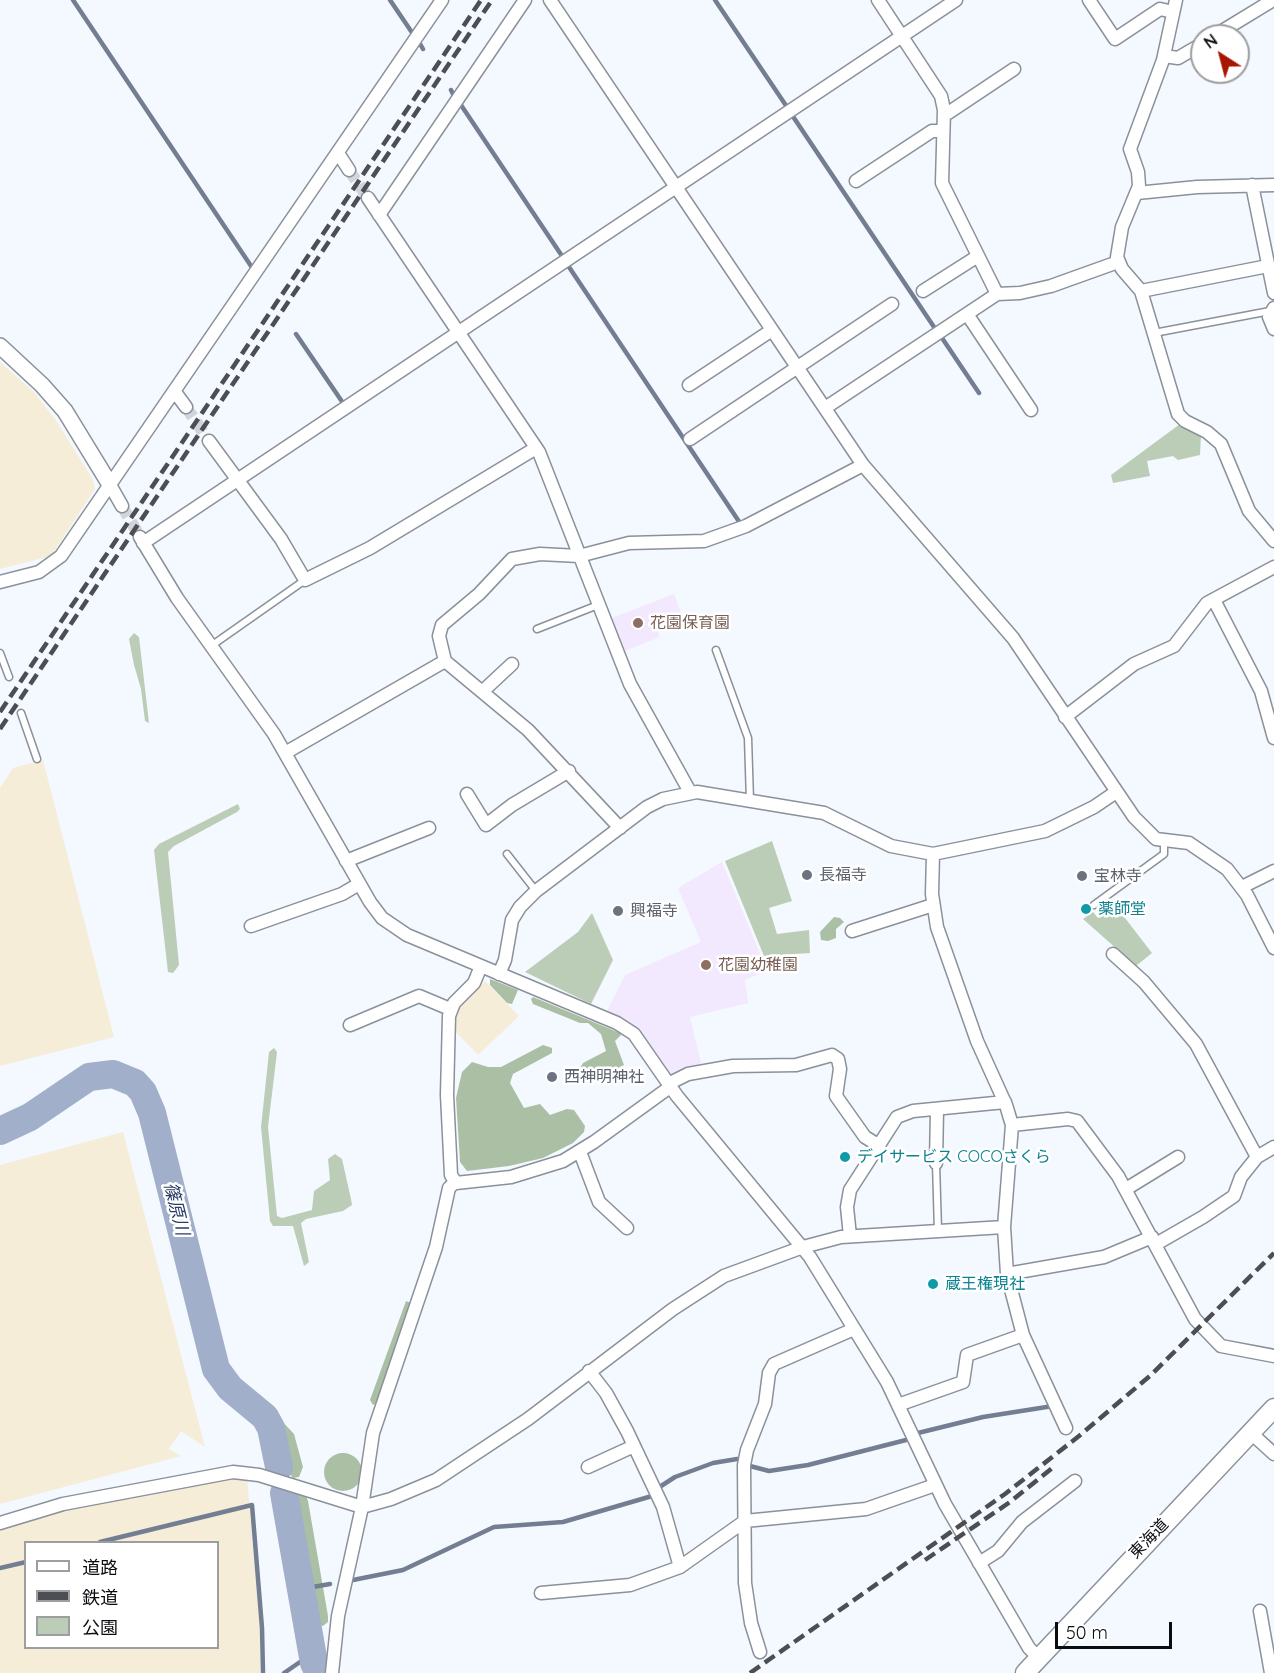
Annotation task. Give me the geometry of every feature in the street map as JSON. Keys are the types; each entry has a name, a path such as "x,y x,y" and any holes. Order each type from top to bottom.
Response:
{"main road":[{"name":"東海道","path":"1025,1673 1274,1408"}],"street":[{"path":"0,582 39,572 61,556 442,0"},
{"path":"379,215 525,0"},
{"path":"550,0 863,465 1013,638 1116,792 1151,835 1164,841 1189,843 1227,869 1242,887 1274,948"},
{"path":"878,0 941,96 944,113 942,183 997,294"},
{"path":"956,0 236,481 142,540 285,753 375,911 398,931 626,1028 640,1042 669,1085 803,1247 855,1329 898,1406 934,1485 1029,1648 1039,1658"},
{"path":"1089,0 1115,39 1160,9 1174,6 1164,56 1130,149 1139,179 1137,193 1120,237 1118,262 1141,291 1178,414 1185,421 1207,432 1221,444 1250,511 1274,541"},
{"path":"1234,24 1273,0"},
{"path":"1164,56 1178,58 1190,51"},
{"path":"944,113 948,113 1014,69"},
{"path":"856,181 932,131 943,131"},
{"path":"338,153 349,170"},
{"path":"1137,193 1274,184"},
{"path":"1252,185 1274,293"},
{"path":"368,198 536,448 630,684 690,792"},
{"path":"923,291 978,256"},
{"path":"825,408 997,294 1020,293 1051,286 1118,262"},
{"path":"1141,291 1268,266"},
{"path":"690,439 892,303"},
{"path":"1273,309 1269,317 1274,329"},
{"path":"967,314 1031,410"},
{"path":"689,386 772,330"},
{"path":"0,346 42,385 65,411 122,506"},
{"path":"175,392 186,407"},
{"path":"209,441 236,481 276,532 305,580 370,548 536,448"},
{"path":"620,828 569,771 483,691 445,661 439,636 442,625 479,594 507,564 525,555 579,556 629,543 693,543 715,538 746,526 863,465"},
{"path":"1065,717 1134,664 1173,646 1207,603 1274,567"},
{"path":"1214,600 1261,691 1274,738"},
{"path":"285,753 445,661"},
{"path":"483,691 512,664"},
{"path":"467,794 486,825 512,805 569,771"},
{"path":"499,974 505,960 514,916 536,891 655,802 690,792 834,816 891,846 933,854 1045,831 1094,807 1116,792"},
{"path":"346,861 429,828"},
{"path":"933,854 933,905 937,927 970,1023 1005,1102 1012,1125 1004,1227 1006,1274 1023,1335 1066,1428"},
{"path":"1242,887 1274,872"},
{"path":"251,926 342,894 359,884"},
{"path":"852,931 933,905"},
{"path":"1113,954 1144,982 1196,1044 1257,1157"},
{"path":"481,966 474,983 458,997 450,1009 446,1081 451,1175 455,1182 461,1184 529,1173 580,1152 669,1085 688,1074 732,1066 796,1065 832,1055 838,1059 840,1069 836,1096 865,1137 878,1145"},
{"path":"350,1025 418,996 450,1009"},
{"path":"850,1236 847,1207 850,1190 897,1117 913,1111 1005,1102"},
{"path":"936,1163 937,1110"},
{"path":"1012,1125 1056,1120 1077,1121 1111,1164 1126,1189 1195,1320 1216,1342 1228,1348 1274,1356"},
{"path":"1006,1274 1104,1257 1154,1240 1203,1217 1234,1196 1241,1177 1257,1157 1274,1147"},
{"path":"580,1152 595,1196 604,1208 627,1228"},
{"path":"1126,1189 1178,1157"},
{"path":"332,1673 338,1616 362,1507 373,1433 436,1247 449,1188 455,1182"},
{"path":"0,1523 63,1504 232,1472 259,1475 362,1507 391,1499 436,1480 534,1415 589,1371 713,1281 803,1247 850,1236 1004,1227"},
{"path":"760,1652 751,1623 745,1583 744,1457 765,1404 771,1368 778,1362 855,1329"},
{"path":"898,1406 963,1382 967,1355 1023,1335"},
{"path":"589,1371 606,1393 663,1507 681,1567"},
{"path":"1251,1433 1274,1454"},
{"path":"588,1467 634,1446"},
{"path":"979,1563 998,1551 1022,1522 1075,1481"},
{"path":"541,1593 630,1585 681,1567 745,1521 866,1509 934,1485"},
{"path":"1260,1611 1271,1673"}],"lane":[{"path":"1153,333 1273,309"},
{"path":"211,646 305,580"},
{"path":"537,629 598,605"},
{"path":"716,650 748,738 750,801"},
{"path":"0,653 9,677"},
{"path":"21,712 37,759"},
{"path":"1094,906 1164,854 1164,841"},
{"path":"507,854 536,891"},
{"path":"936,1163 938,1232"}],"shaded area":[{"path":"0,362 35,393 57,422 93,480 95,489 51,556 0,569"},
{"name":"花園保育園","path":"674,594 682,616 656,626 660,637 622,652 609,619"},
{"path":"43,760 114,1037 0,1066 0,788 13,768"},
{"name":"花園幼稚園","path":"722,862 762,958 764,972 745,980 748,1003 690,1017 702,1067 671,1075 639,1029 607,1011 625,975 701,942 678,888"},
{"path":"485,981 519,1016 478,1055 454,1030 455,1017 463,1001"},
{"path":"123,1132 205,1447 181,1431 169,1449 181,1456 0,1504 0,1165"},
{"path":"247,1477 260,1628 260,1673 0,1673 0,1528 64,1509 220,1478"}],"green space":[{"path":"1180,424 1201,435 1200,455 1178,460 1173,456 1147,461 1150,476 1113,483 1111,475"},
{"path":"134,633 139,637 149,723 145,721 141,689 129,639"},
{"path":"238,804 240,809 237,812 174,846 168,852 179,965 173,973 168,972 154,850 159,844"},
{"path":"772,841 792,901 769,908 777,934 809,930 810,953 764,956 725,861"},
{"path":"1115,905 1152,953 1136,966 1083,919 1093,912 1098,918"},
{"path":"592,913 613,960 591,1004 525,972 578,932"},
{"path":"834,917 844,922 836,929 836,938 828,941 821,940 820,932"},
{"path":"490,979 518,990 512,1004 507,1003 490,985"},
{"path":"533,997 620,1033 621,1035 615,1041 624,1065 616,1069 606,1067 589,1075 581,1074 579,1070 583,1063 606,1051 601,1034 588,1023 580,1023 533,1004 531,999"},
{"path":"543,1045 552,1048 552,1053 513,1074 510,1083 524,1108 540,1104 550,1115 567,1109 574,1110 585,1126 584,1132 573,1143 543,1158 509,1166 467,1171 460,1162 456,1098 462,1072 472,1062 488,1067 501,1067"},
{"path":"274,1048 277,1052 268,1127 277,1216 282,1218 312,1210 314,1191 330,1180 328,1159 335,1154 342,1159 352,1205 343,1211 306,1219 301,1223 309,1262 304,1266 293,1226 273,1226 270,1221 261,1127 269,1052"},
{"path":"406,1301 411,1303 378,1402 373,1405 370,1400"},
{"path":"281,1420 294,1434 303,1467 299,1477 293,1478 287,1470 277,1425"},
{"path":"343,1453 356,1459 362,1472 356,1485 343,1491 330,1485 324,1472 330,1459"},
{"path":"299,1494 306,1496 308,1501 328,1616 328,1622 323,1626 317,1624 314,1619 293,1504 294,1498"}],"waterway":[{"path":"73,0 253,269"},
{"path":"390,0 413,34"},
{"path":"715,0 787,107"},
{"path":"419,42 423,49"},
{"path":"451,90 454,96"},
{"path":"461,105 562,256"},
{"path":"792,115 936,330"},
{"path":"567,264 740,523"},
{"path":"296,334 343,403"},
{"path":"940,335 979,393"},
{"name":"篠原川","path":"0,1131 30,1117 89,1077 113,1074 135,1083 143,1092 152,1113 216,1369 230,1388 265,1417 271,1428 279,1467"},
{"path":"918,1433 983,1417 1053,1406"},
{"path":"750,1466 769,1471 808,1465 906,1440"},
{"path":"658,1488 675,1477 713,1463 737,1459"},
{"name":"篠原川","path":"284,1493 314,1663 319,1673"},
{"path":"353,1580 403,1570 494,1527 563,1522 652,1496"},
{"path":"104,1541 252,1505 262,1628 263,1672"},
{"path":"0,1568 24,1562"},
{"path":"301,1589 330,1584"},
{"path":"284,1673 313,1653"}],"tunnel":[{"path":"349,170 368,198"},
{"path":"186,407 209,441"},
{"path":"122,506 140,537"}],"railway":[{"path":"0,712 481,0"},
{"path":"0,729 492,0"},
{"path":"750,1673 1005,1494 1079,1436 1151,1375 1274,1253"},
{"path":"925,1560 1010,1502 1056,1465"}],"place":[{"name":"花園保育園","path":"638,623"},
{"name":"長福寺","path":"807,875"},
{"name":"宝林寺","path":"1082,876"},
{"name":"薬師堂","path":"1086,909"},
{"name":"興福寺","path":"618,911"},
{"name":"花園幼稚園","path":"706,965"},
{"name":"西神明神社","path":"552,1077"},
{"name":"デイサービス COCOさくら","path":"845,1157"},
{"name":"蔵王権現社","path":"933,1284"}]}
